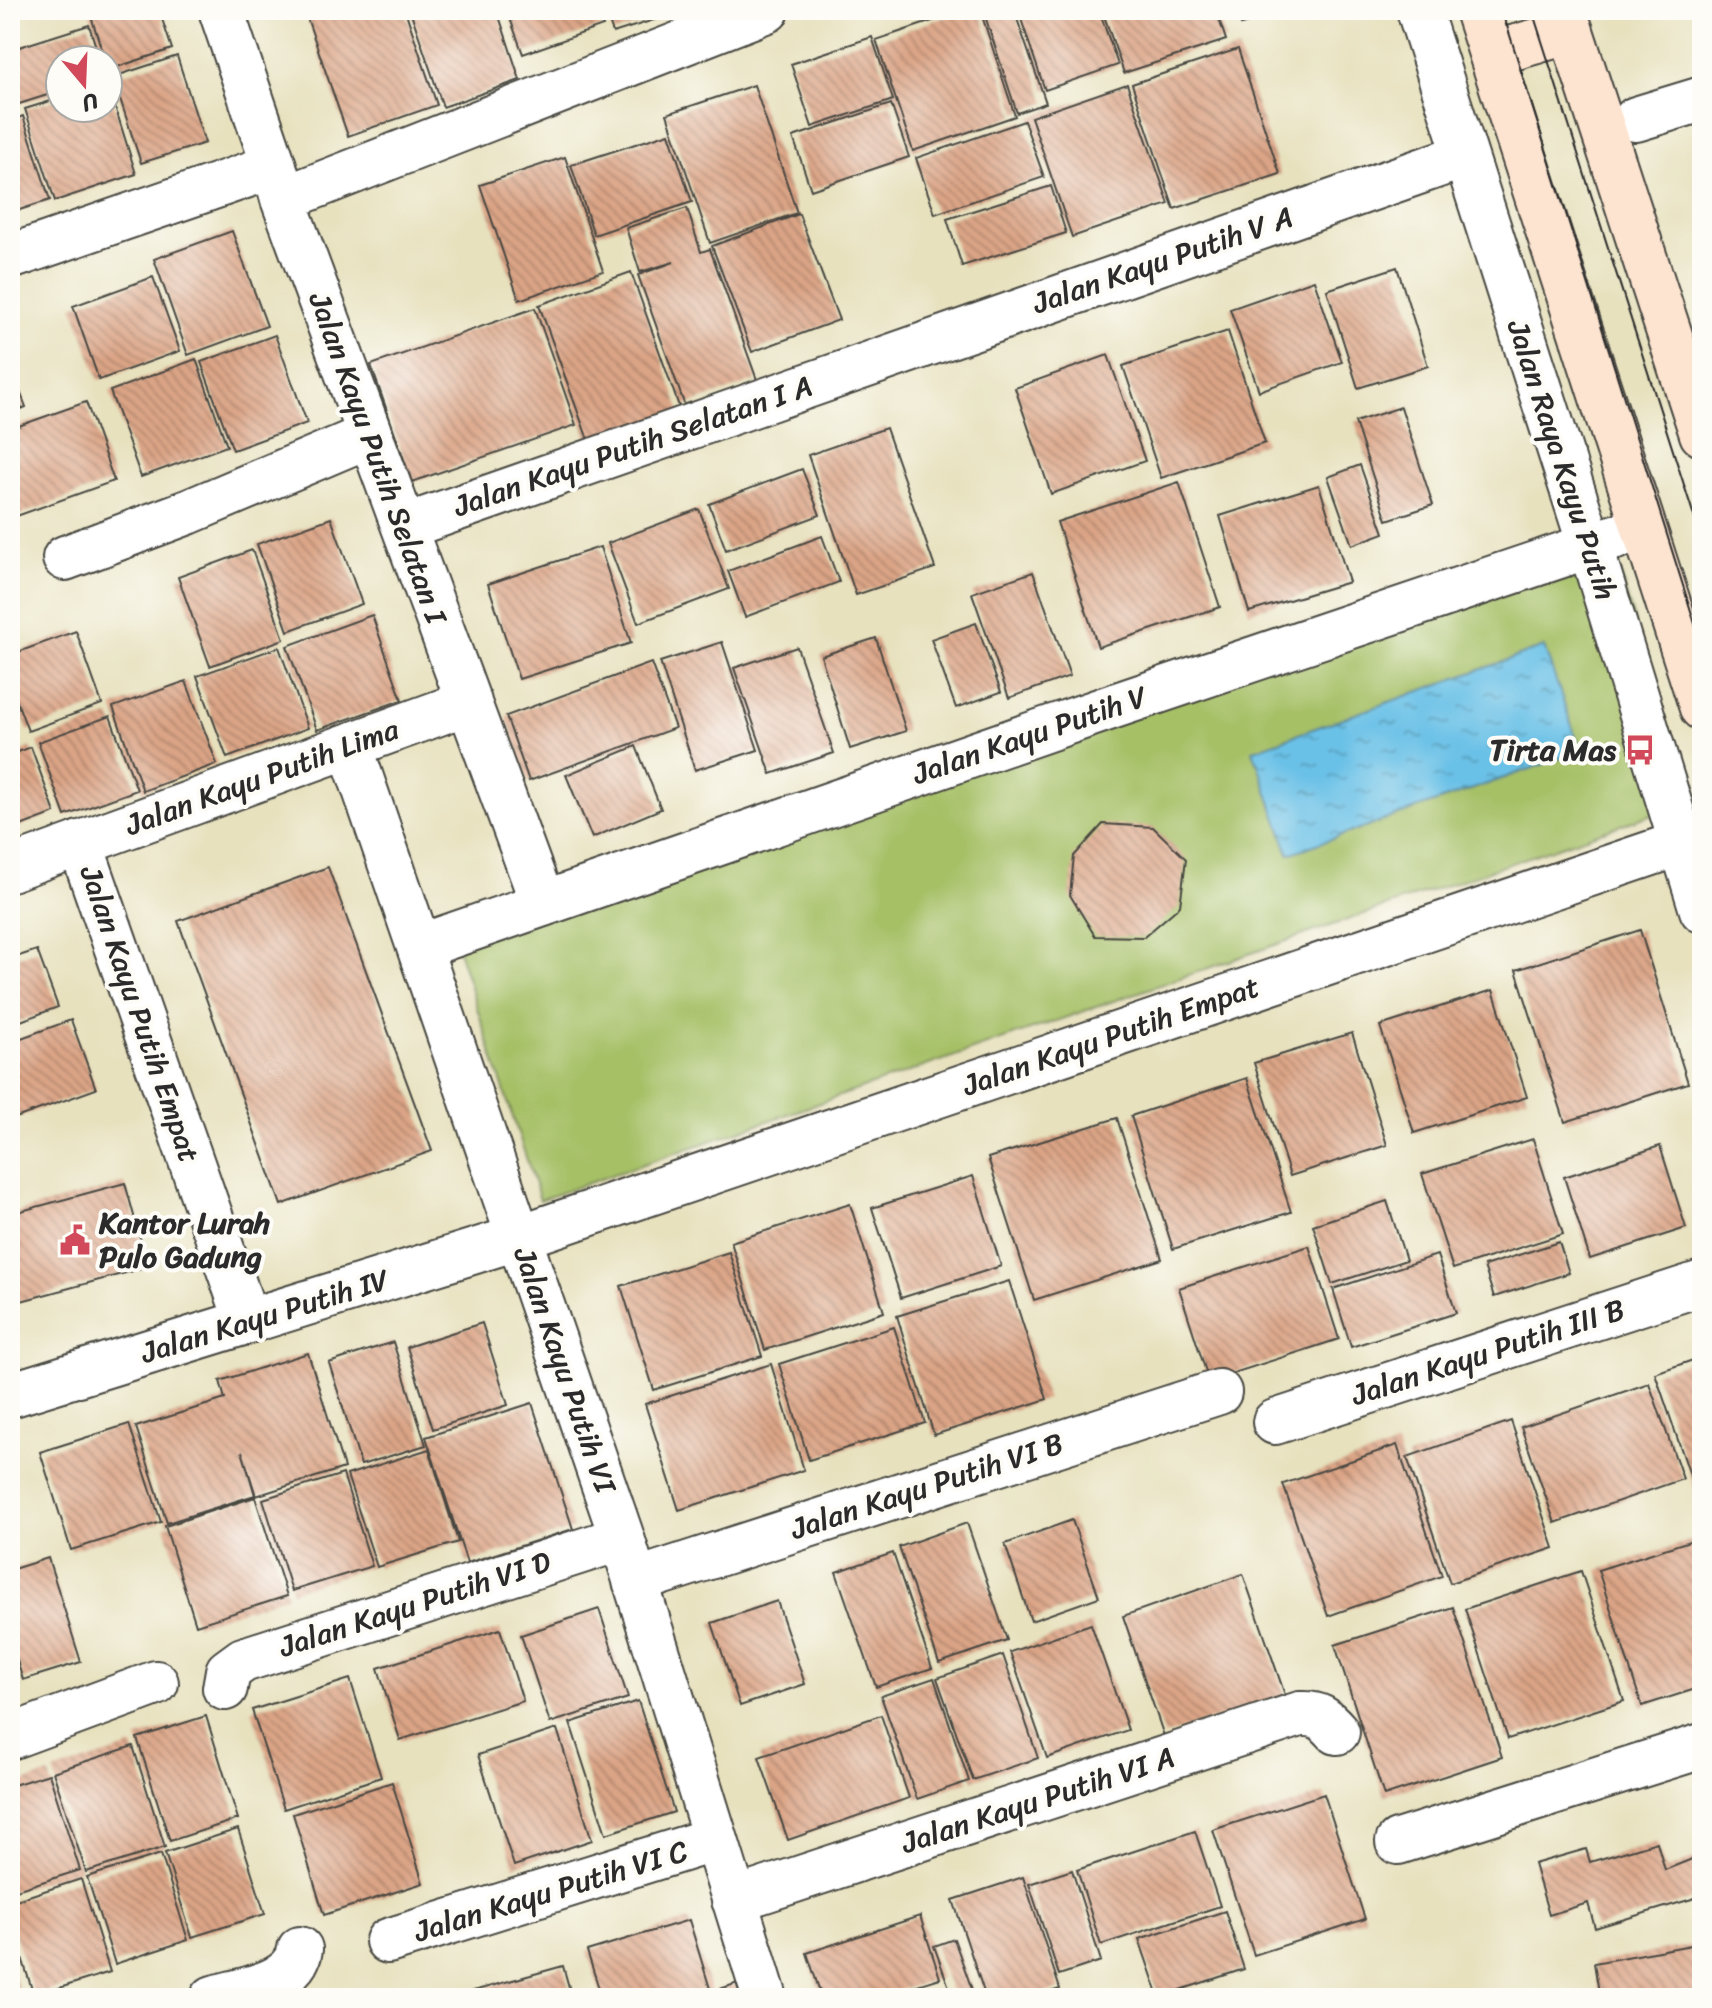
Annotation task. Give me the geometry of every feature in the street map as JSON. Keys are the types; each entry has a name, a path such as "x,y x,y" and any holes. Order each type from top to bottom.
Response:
{"main road":[{"name":"Jalan Raya Kayu Putih","path":"1477,10 1702,708"},
{"path":"1492,54 1567,21 1702,434"}],"street":[{"name":"Jalan Kayu Putih Selatan I","path":"221,10 278,182 543,904"},
{"name":"Jalan Raya Kayu Putih","path":"1419,10 1590,545 1692,839 1702,910"},
{"path":"10,257 278,182 756,14"},
{"path":"1636,119 1702,99"},
{"name":"Jalan Kayu Putih V A","path":"862,365 1464,156"},
{"name":"Jalan Kayu Putih Selatan I A","path":"404,527 862,365"},
{"path":"65,558 188,512 370,435"},
{"name":"Jalan Kayu Putih V","path":"419,947 1642,528"},
{"name":"Jalan Kayu Putih Lima","path":"10,869 469,702"},
{"name":"Jalan Kayu Putih VI","path":"350,746 622,1538 765,1998"},
{"name":"Jalan Kayu Putih Empat","path":"520,1237 1692,839"},
{"name":"Jalan Kayu Putih Empat","path":"80,843 247,1321"},
{"name":"Jalan Kayu Putih IV","path":"10,1395 520,1237"},
{"name":"Jalan Kayu Putih III B","path":"1275,1422 1702,1283"},
{"name":"Jalan Kayu Putih VI B","path":"635,1581 1219,1392"},
{"name":"Jalan Kayu Putih VI D","path":"225,1688 228,1671 243,1660 622,1538"},
{"path":"10,1737 156,1683"},
{"name":"Jalan Kayu Putih VI A","path":"734,1900 1300,1714 1313,1713 1325,1717 1337,1732"},
{"path":"1398,1842 1702,1746"},
{"name":"Jalan Kayu Putih VI C","path":"388,1941 715,1839"},
{"path":"213,1998 275,1980 292,1968 299,1959 300,1949"}],"green space":[{"path":"1604,518 1687,802 540,1200 456,944"}],"water":[{"path":"1544,647 1581,751 1289,854 1253,750"}],"building":[{"path":"89,10 159,10 172,49 124,65 124,44 100,44"},
{"path":"405,10 437,105 348,136 305,12"},
{"path":"410,10 497,10 520,80 443,107"},
{"path":"507,10 597,10 603,26 523,54"},
{"path":"605,10 682,10 682,11 613,33"},
{"path":"965,10 980,10 1015,116 913,151 876,40"},
{"path":"1014,10 1046,103 1017,113 984,13"},
{"path":"1018,10 1099,10 1118,65 1045,90"},
{"path":"1102,10 1216,10 1226,40 1124,73"},
{"path":"1237,10 1290,10 1290,11 1241,25"},
{"path":"89,25 95,44 44,44 44,96 16,105 10,86 10,50"},
{"path":"872,37 893,100 812,127 791,64"},
{"path":"1238,49 1280,174 1174,209 1132,84"},
{"path":"177,56 205,143 141,163 124,111 124,73"},
{"path":"1127,84 1169,204 1072,237 1031,117"},
{"path":"754,85 797,213 710,243 667,114"},
{"path":"44,103 44,124 120,124 136,174 55,201 25,109"},
{"path":"891,104 909,157 811,190 793,137"},
{"path":"23,116 50,200 10,213 10,121"},
{"path":"1024,121 1044,177 935,214 916,158"},
{"path":"669,133 692,202 594,235 571,165"},
{"path":"565,157 603,271 519,300 480,185"},
{"path":"1051,186 1066,233 962,266 947,219"},
{"path":"687,208 701,252 710,249 757,380 685,406 638,275 674,262 640,272 626,228"},
{"path":"799,214 839,320 752,352 712,246"},
{"path":"232,231 267,326 188,355 154,259"},
{"path":"1397,267 1428,366 1358,388 1327,290"},
{"path":"631,272 682,415 591,448 539,305"},
{"path":"153,277 180,351 99,380 73,306"},
{"path":"1314,280 1342,362 1259,391 1230,309"},
{"path":"535,308 576,425 412,482 371,365"},
{"path":"1228,331 1265,443 1161,478 1123,366"},
{"path":"275,335 307,423 233,450 201,362"},
{"path":"1108,355 1145,461 1051,494 1015,388"},
{"path":"196,359 227,446 141,477 110,391"},
{"path":"10,366 26,407 10,414"},
{"path":"86,402 114,481 14,517 10,504 10,429"},
{"path":"1401,407 1433,505 1387,520 1355,422"},
{"path":"886,428 935,568 856,595 808,455"},
{"path":"1360,465 1384,533 1352,545 1328,477"},
{"path":"802,469 820,515 726,550 709,504"},
{"path":"1179,482 1220,607 1098,647 1057,522"},
{"path":"1319,485 1349,582 1249,612 1220,516"},
{"path":"699,509 729,589 638,623 608,543"},
{"path":"331,518 362,604 288,631 257,544"},
{"path":"822,536 839,582 745,617 728,571"},
{"path":"600,547 631,643 519,679 488,584"},
{"path":"252,550 284,639 210,666 178,577"},
{"path":"1033,572 1070,676 1009,698 972,593"},
{"path":"372,615 402,700 317,730 287,646"},
{"path":"976,623 1001,692 956,708 931,639"},
{"path":"76,631 102,704 28,731 10,683 10,655"},
{"path":"876,638 906,731 850,749 821,656"},
{"path":"722,642 758,750 695,770 660,662"},
{"path":"279,647 308,728 227,758 197,676"},
{"path":"797,647 834,753 771,774 734,668"},
{"path":"651,663 675,728 529,781 506,716"},
{"path":"186,681 217,764 143,791 113,707"},
{"path":"110,716 137,790 65,816 38,742"},
{"path":"636,746 661,809 592,838 566,775"},
{"path":"31,747 55,813 10,830 10,755"},
{"path":"1103,824 1153,827 1186,859 1180,906 1144,937 1095,936 1070,895 1074,856"},
{"path":"328,867 432,1151 281,1205 178,921"},
{"path":"1640,930 1688,1083 1565,1122 1516,970"},
{"path":"37,950 58,1007 10,1025 10,959"},
{"path":"1493,990 1527,1097 1414,1133 1380,1026"},
{"path":"71,1020 96,1089 10,1120 10,1042"},
{"path":"1352,1033 1387,1145 1290,1176 1254,1063"},
{"path":"1247,1078 1291,1212 1173,1249 1131,1116"},
{"path":"1117,1118 1162,1259 1034,1300 988,1158"},
{"path":"1533,1139 1563,1234 1453,1269 1422,1174"},
{"path":"1660,1146 1686,1228 1590,1259 1564,1177"},
{"path":"973,1176 1001,1266 901,1298 872,1208"},
{"name":"Kantor Lurah Pulo Gadung","path":"125,1183 148,1267 10,1304 10,1214"},
{"path":"1387,1201 1406,1260 1332,1284 1313,1225"},
{"path":"850,1204 884,1312 765,1350 731,1242"},
{"path":"1559,1242 1569,1273 1494,1297 1484,1266"},
{"path":"1309,1246 1339,1339 1209,1381 1179,1288"},
{"path":"729,1252 762,1356 654,1390 621,1286"},
{"path":"1437,1255 1456,1313 1351,1347 1333,1289"},
{"path":"1009,1281 1047,1399 934,1435 897,1316"},
{"path":"482,1323 508,1405 433,1429 407,1347"},
{"path":"894,1327 925,1423 809,1460 779,1364"},
{"path":"393,1342 426,1445 361,1465 329,1363"},
{"path":"308,1353 344,1468 256,1496 242,1451 255,1495 167,1523 136,1427 225,1399 220,1381"},
{"path":"1702,1357 1702,1510 1655,1373"},
{"path":"771,1364 804,1470 679,1510 645,1404"},
{"path":"1649,1383 1683,1479 1555,1523 1521,1427"},
{"path":"532,1403 573,1529 467,1563 426,1437"},
{"path":"1511,1421 1554,1548 1450,1583 1407,1457"},
{"path":"129,1424 161,1522 71,1550 40,1452"},
{"path":"1397,1445 1442,1576 1328,1616 1283,1484"},
{"path":"429,1449 458,1542 377,1567 347,1475"},
{"path":"343,1474 372,1566 292,1591 263,1499"},
{"path":"255,1497 287,1596 196,1625 165,1526"},
{"path":"1072,1520 1099,1597 1031,1621 1005,1544"},
{"path":"967,1523 1007,1640 939,1663 899,1547"},
{"path":"1702,1537 1702,1687 1642,1706 1598,1570"},
{"path":"893,1553 932,1668 876,1687 836,1572"},
{"path":"48,1558 81,1662 23,1680 10,1638 10,1570"},
{"path":"1581,1571 1624,1701 1508,1739 1465,1609"},
{"path":"1243,1574 1285,1695 1164,1736 1123,1616"},
{"path":"777,1601 805,1684 740,1706 712,1623"},
{"path":"1453,1607 1502,1757 1384,1796 1335,1645"},
{"path":"599,1609 628,1698 550,1723 521,1635"},
{"path":"1091,1624 1128,1730 1047,1758 1010,1652"},
{"path":"500,1629 523,1701 400,1740 378,1668"},
{"path":"1003,1655 1038,1758 973,1780 937,1678"},
{"path":"934,1678 969,1781 917,1799 881,1696"},
{"path":"350,1679 381,1777 284,1809 252,1710"},
{"path":"638,1701 674,1812 606,1834 570,1723"},
{"path":"881,1715 909,1798 788,1840 759,1757"},
{"path":"206,1716 238,1819 170,1841 137,1738"},
{"path":"557,1729 592,1840 514,1866 478,1755"},
{"path":"133,1746 165,1847 86,1872 53,1772"},
{"path":"49,1774 80,1870 10,1892 10,1786"},
{"path":"392,1782 423,1883 324,1915 293,1814"},
{"path":"1324,1794 1365,1919 1254,1955 1213,1830"},
{"path":"238,1829 265,1914 192,1937 165,1853"},
{"path":"1195,1831 1220,1906 1101,1945 1077,1870"},
{"path":"1657,1842 1665,1870 1702,1855 1702,1896 1595,1928 1588,1903 1549,1915 1534,1864 1586,1849 1590,1862"},
{"path":"161,1854 188,1940 115,1964 87,1877"},
{"path":"1072,1870 1101,1961 1059,1975 1029,1884"},
{"path":"1023,1877 1060,1989 1031,1998 986,1998 953,1900"},
{"path":"81,1879 110,1972 34,1996 10,1919 10,1902"},
{"path":"1225,1911 1244,1969 1159,1997 1139,1939"},
{"path":"920,1916 940,1978 895,1992 897,1998 822,1998 807,1953"},
{"path":"689,1920 711,1992 744,1981 750,1998 602,1998 587,1951"},
{"path":"954,1939 975,1998 953,1998 934,1946"},
{"path":"1702,1943 1702,1998 1600,1998 1594,1963"},
{"path":"11,1965 21,1998 10,1998"},
{"path":"563,1966 572,1998 460,1998 459,1995"},
{"path":"1375,1991 1376,1998 1344,1998 1344,1996"}],"tram line":[{"path":"1502,10 1702,646"},
{"path":"1532,10 1702,541"}],"place":[{"name":"Tirta Mas","path":"1640,750"},
{"name":"Kantor Lurah Pulo Gadung","path":"75,1240"}]}
